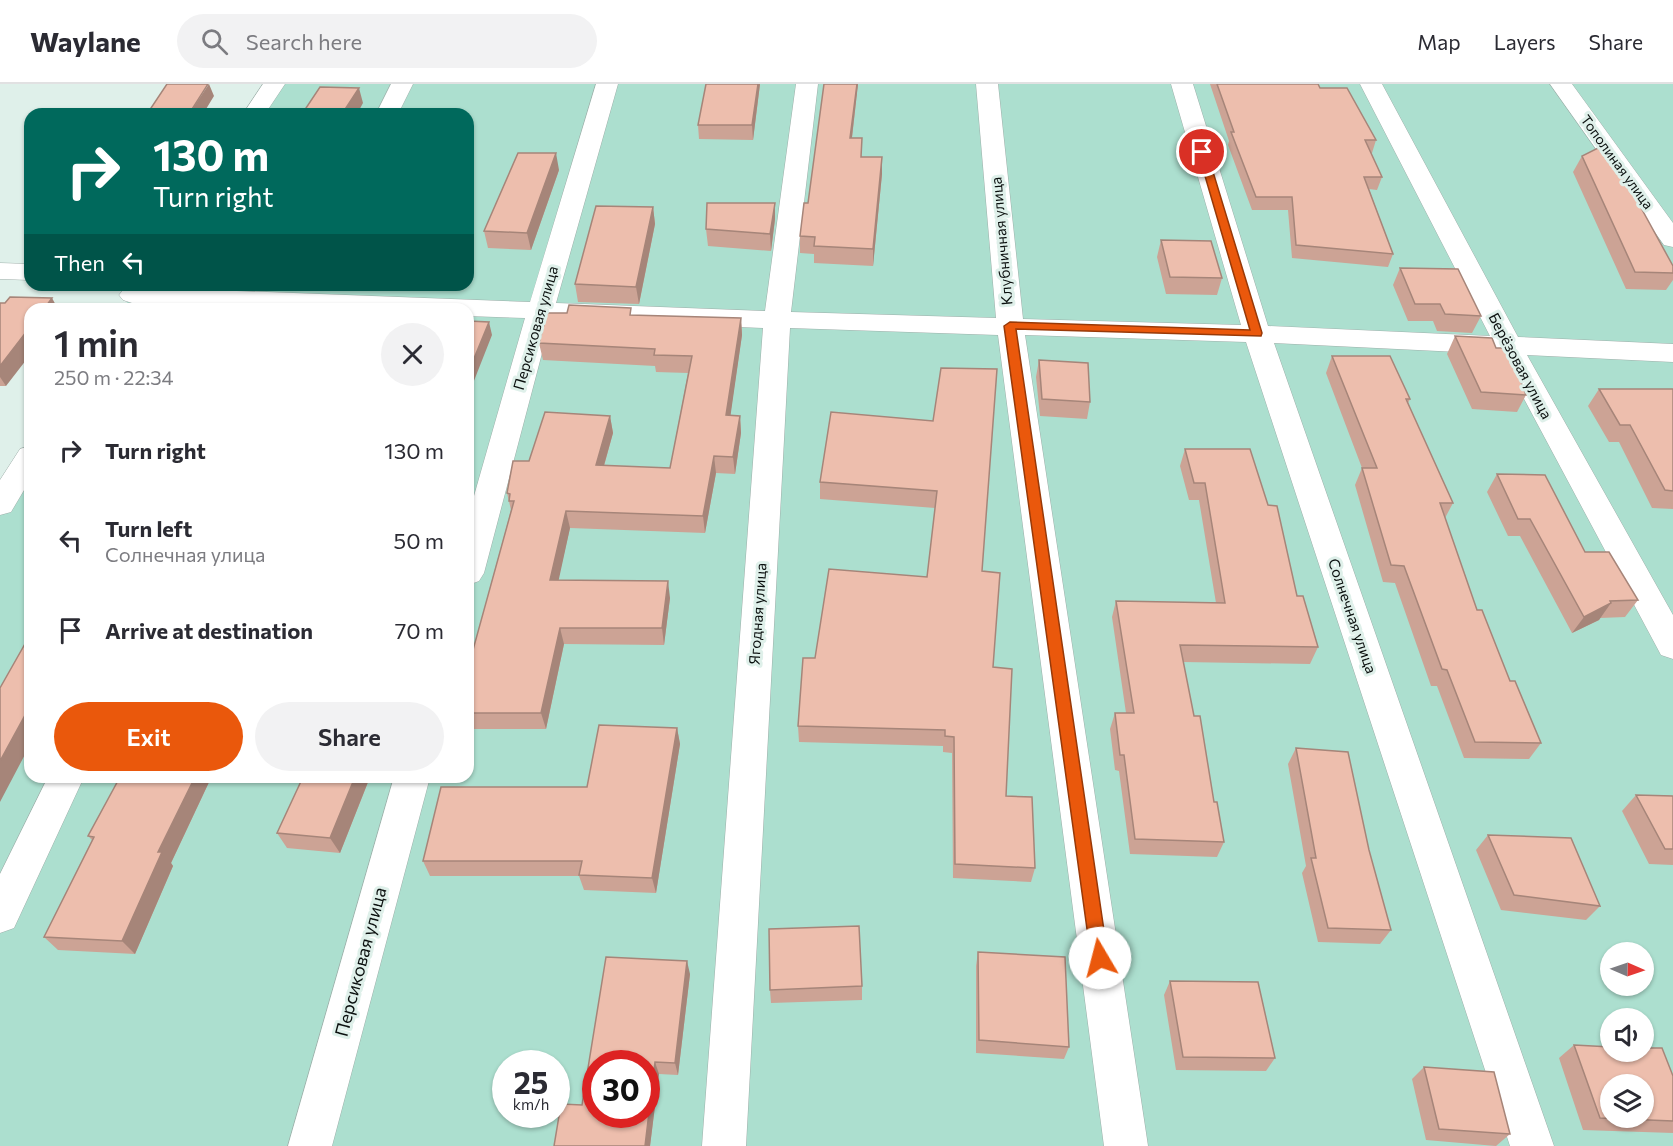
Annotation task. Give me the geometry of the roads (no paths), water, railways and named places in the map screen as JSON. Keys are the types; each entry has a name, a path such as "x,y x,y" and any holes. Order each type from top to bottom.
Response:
{"street":[{"path":"258,108 274,84"},
{"path":"390,108 402,84"},
{"name":"Персиковая улица","path":"474,551 541,309 607,84"},
{"name":"Ягодная улица","path":"724,1146 777,320 807,84"},
{"name":"Клубничная улица","path":"987,84 1010,326 1126,1146"},
{"name":"Солнечная улица","path":"1182,84 1257,333 1532,1146"},
{"name":"Берёзовая улица","path":"1371,84 1509,346 1673,646"},
{"name":"Тополиная улица","path":"1561,84 1673,240"},
{"path":"0,271 24,272"},
{"path":"131,296 294,298 406,303"},
{"path":"474,306 777,320 1257,333 1673,353"},
{"path":"0,504 24,466"},
{"path":"0,915 63,783"},
{"name":"Персиковая улица","path":"310,1146 410,783"}]}
